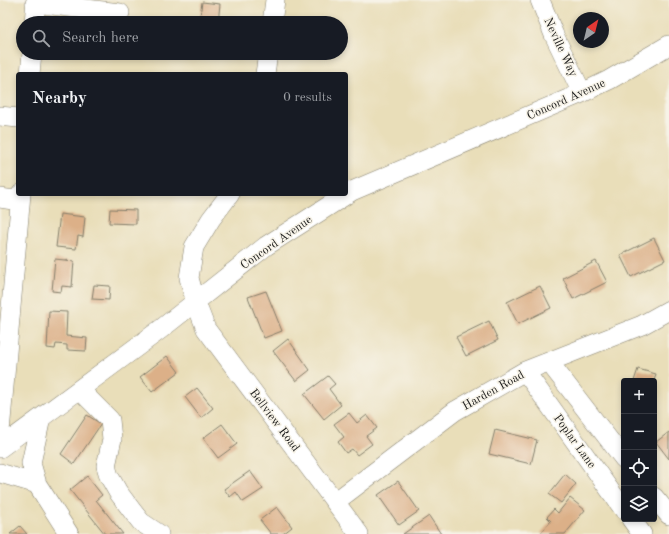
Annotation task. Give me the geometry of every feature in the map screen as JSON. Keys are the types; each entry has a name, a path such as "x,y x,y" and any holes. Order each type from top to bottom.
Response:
{"street":[{"path":"273,16 275,0"},
{"name":"Neville Way","path":"540,0 554,35 582,93"},
{"path":"35,16 36,2 120,13"},
{"name":"Concord Avenue","path":"348,194 582,93 609,80 669,44"},
{"path":"30,72 31,60"},
{"path":"265,72 267,60"},
{"path":"0,116 16,118"},
{"name":"Bellview Road","path":"228,196 211,219 194,248 189,278 196,303 206,329 359,534"},
{"name":"Concord Avenue","path":"0,448 196,303 266,246 344,196"},
{"path":"0,198 21,198 0,422"},
{"name":"Harden Road","path":"336,502 455,412 525,371 642,325 669,310"},
{"path":"549,362 621,455"},
{"name":"Poplar Lane","path":"525,371 631,524"},
{"path":"80,390 110,420 112,439 106,466 109,476 118,492 141,522 159,534"},
{"path":"41,418 31,462 37,484 69,534"},
{"path":"0,473 37,484"},
{"path":"657,500 669,515"}],"building":[{"path":"202,2 220,4 219,16 200,16"},
{"path":"110,209 136,210 136,224 109,223"},
{"path":"60,214 85,217 83,237 78,236 76,249 56,247"},
{"path":"654,238 665,260 631,277 620,255"},
{"path":"55,259 74,261 72,287 62,286 61,292 52,291"},
{"path":"596,261 607,282 573,299 563,278"},
{"path":"94,285 110,286 109,300 92,299"},
{"path":"540,286 551,308 518,324 507,302"},
{"path":"266,291 282,331 264,338 248,297"},
{"path":"49,311 67,312 66,336 87,338 86,351 67,350 67,345 56,344 55,349 47,348"},
{"path":"489,321 498,340 466,356 456,337"},
{"path":"288,339 310,370 296,381 273,351"},
{"path":"167,356 179,372 152,392 140,377"},
{"path":"638,369 656,374 655,378 635,378"},
{"path":"328,376 335,384 329,389 341,405 324,419 304,394"},
{"path":"197,388 213,408 201,418 185,397"},
{"path":"349,413 357,423 367,415 377,428 366,436 372,444 357,455 352,449 346,453 338,442 344,437 334,424"},
{"path":"87,415 101,424 74,464 61,454"},
{"path":"222,424 237,444 218,458 203,438"},
{"path":"495,430 537,440 531,464 489,454"},
{"path":"669,432 669,459 657,443 657,441"},
{"path":"250,471 263,489 243,502 236,492 230,497 224,489"},
{"path":"565,474 576,484 561,503 549,494"},
{"path":"87,476 102,495 96,500 123,534 105,534 70,490"},
{"path":"398,481 419,511 399,525 378,495"},
{"path":"570,498 585,510 565,534 542,534 541,533 551,521 547,517 554,509 558,513"},
{"path":"277,507 292,527 283,534 271,534 260,520"},
{"path":"429,516 441,534 403,534"},
{"path":"20,526 27,534 10,534"}]}
